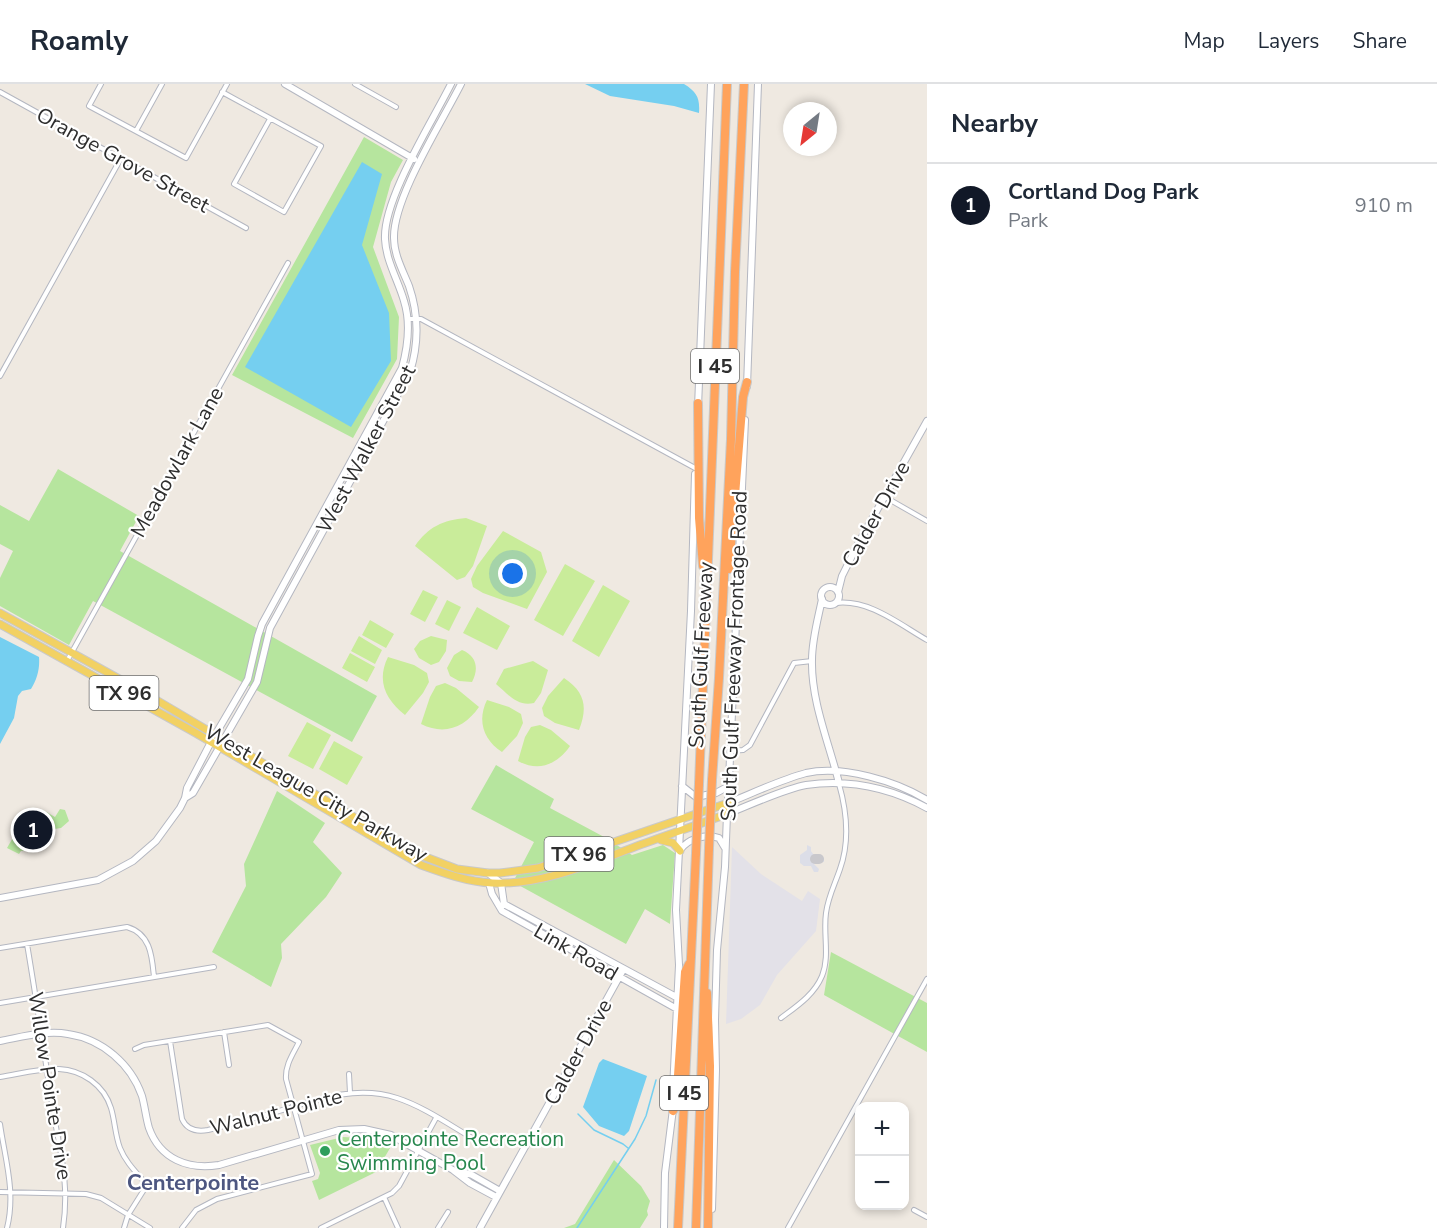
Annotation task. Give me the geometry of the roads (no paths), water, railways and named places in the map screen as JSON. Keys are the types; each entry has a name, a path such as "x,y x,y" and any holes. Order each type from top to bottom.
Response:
{"highway":[{"name":"South Gulf Freeway","path":"678,1228 692,957 727,84"},
{"name":"South Gulf Freeway","path":"696,1228 711,780 729,463 744,84"},
{"path":"717,702 723,665 742,397 747,382"},
{"path":"698,403 699,518 703,565 700,630 704,648"},
{"path":"673,1111 676,1104 685,972 692,957"},
{"path":"704,975 708,999 710,1066 709,1228"}],"main road":[{"name":"West League City Parkway","path":"0,613 71,652 213,739"},
{"name":"West League City Parkway","path":"0,624 221,743 415,853 457,869 500,873 538,868 728,803"},
{"name":"West League City Parkway","path":"221,743 421,865 489,883 551,877 595,863 727,813"},
{"name":"South Gulf Freeway Frontage Road","path":"727,813 728,803"},
{"path":"655,840 666,840 680,850"}],"street":[{"path":"100,84 89,106 186,158 227,84"},
{"path":"136,131 162,84"},
{"path":"285,84 420,163"},
{"path":"356,84 396,107"},
{"name":"West Walker Street","path":"0,898 98,880 119,870 139,857 156,841 185,798 187,788 213,739 249,679 262,624 396,380 406,353 408,319 405,301 388,259 385,239 388,211 451,84"},
{"name":"West Walker Street","path":"185,798 193,793 257,682 270,628 407,378 415,355 417,318 413,299 397,256 394,239 397,214 420,163 462,84"},
{"path":"664,1228 665,1173 673,1111 678,998 676,910 691,611 711,84"},
{"name":"South Gulf Freeway Frontage Road","path":"728,803 758,84"},
{"name":"Orange Grove Street","path":"0,92 246,228"},
{"path":"222,92 321,146 283,211 234,184 270,119"},
{"path":"0,376 120,160"},
{"name":"Meadowlark Lane","path":"67,662 288,263"},
{"path":"408,319 417,318 695,468"},
{"name":"Calder Drive","path":"838,593 842,576 927,421"},
{"path":"885,497 927,521"},
{"name":"Calder Drive","path":"828,588 842,576"},
{"path":"781,1018 810,994 824,968 826,909 841,867 847,834 847,818 839,783 815,694 812,661 814,634 822,594 828,588 834,588 849,601 867,606 927,640"},
{"path":"818,619 834,604 838,593"},
{"path":"822,600 826,604 849,601"},
{"path":"731,751 743,750 750,745 794,663 812,661"},
{"name":"West League City Parkway","path":"728,803 806,773 836,771 882,780 927,800"},
{"name":"West League City Parkway","path":"727,813 805,785 839,783 872,786 894,792 927,808"},
{"path":"682,786 696,797 716,793 729,786"},
{"name":"South Gulf Freeway Frontage Road","path":"709,1228 716,1078 717,950 727,813"},
{"path":"680,850 685,843 705,836 719,838 726,851"},
{"path":"488,873 501,883 502,894"},
{"path":"502,894 513,882"},
{"name":"Link Road","path":"489,883 492,894 502,911 678,998"},
{"name":"Link Road","path":"502,894 504,904 573,946 619,978 677,1009"},
{"path":"0,948 127,927 133,928 148,943 152,952 154,977"},
{"name":"Willow Pointe Drive","path":"27,944 56,1129 63,1155 67,1195 63,1228"},
{"path":"0,1003 214,967"},
{"name":"Calder Drive","path":"480,1228 623,970"},
{"path":"788,1228 927,979"},
{"path":"135,1049 144,1045 268,1024 299,1042 286,1071 312,1174 217,1199 196,1210 182,1228"},
{"path":"224,1032 229,1065"},
{"path":"0,1041 56,1033 76,1036 95,1043 114,1055 124,1065 137,1085 148,1126 158,1146 179,1162 198,1167 219,1165 346,1128 364,1129 391,1135 453,1170 470,1183 498,1194"},
{"name":"Walnut Pointe","path":"170,1041 183,1119 189,1128 201,1132 329,1096 376,1093 397,1098 479,1142"},
{"path":"0,1077 47,1069 63,1069 84,1076 99,1087 107,1098 116,1135 124,1155 147,1185 128,1215 124,1228"},
{"path":"349,1074 350,1093"},
{"path":"321,1228 392,1193 399,1186 436,1118"},
{"path":"0,1124 8,1162 11,1193 7,1228"},
{"path":"0,1192 86,1194 102,1198 150,1228"},
{"path":"384,1197 398,1228"},
{"path":"914,1210 927,1217"},
{"path":"438,1228 448,1212"}],"water":[{"path":"585,84 684,84 697,96 699,113 674,106 610,96"},
{"path":"362,162 382,174 362,245 389,313 391,361 351,427 245,367"},
{"path":"0,637 39,657 39,661 35,681 31,689 22,691 18,696 14,718 0,744"},
{"path":"603,1059 647,1076 629,1131 624,1136 599,1126 583,1107 599,1063"}],"waterway":[{"path":"577,1228 635,1139 646,1116 656,1080"},
{"path":"578,1114 594,1130 628,1148"}],"place":[{"name":"Cortland Dog Park","path":"33,830"},
{"name":"Centerpointe Recreation Swimming Pool","path":"325,1151"}],"district":[{"name":"Centerpointe","path":"193,1183"}]}
